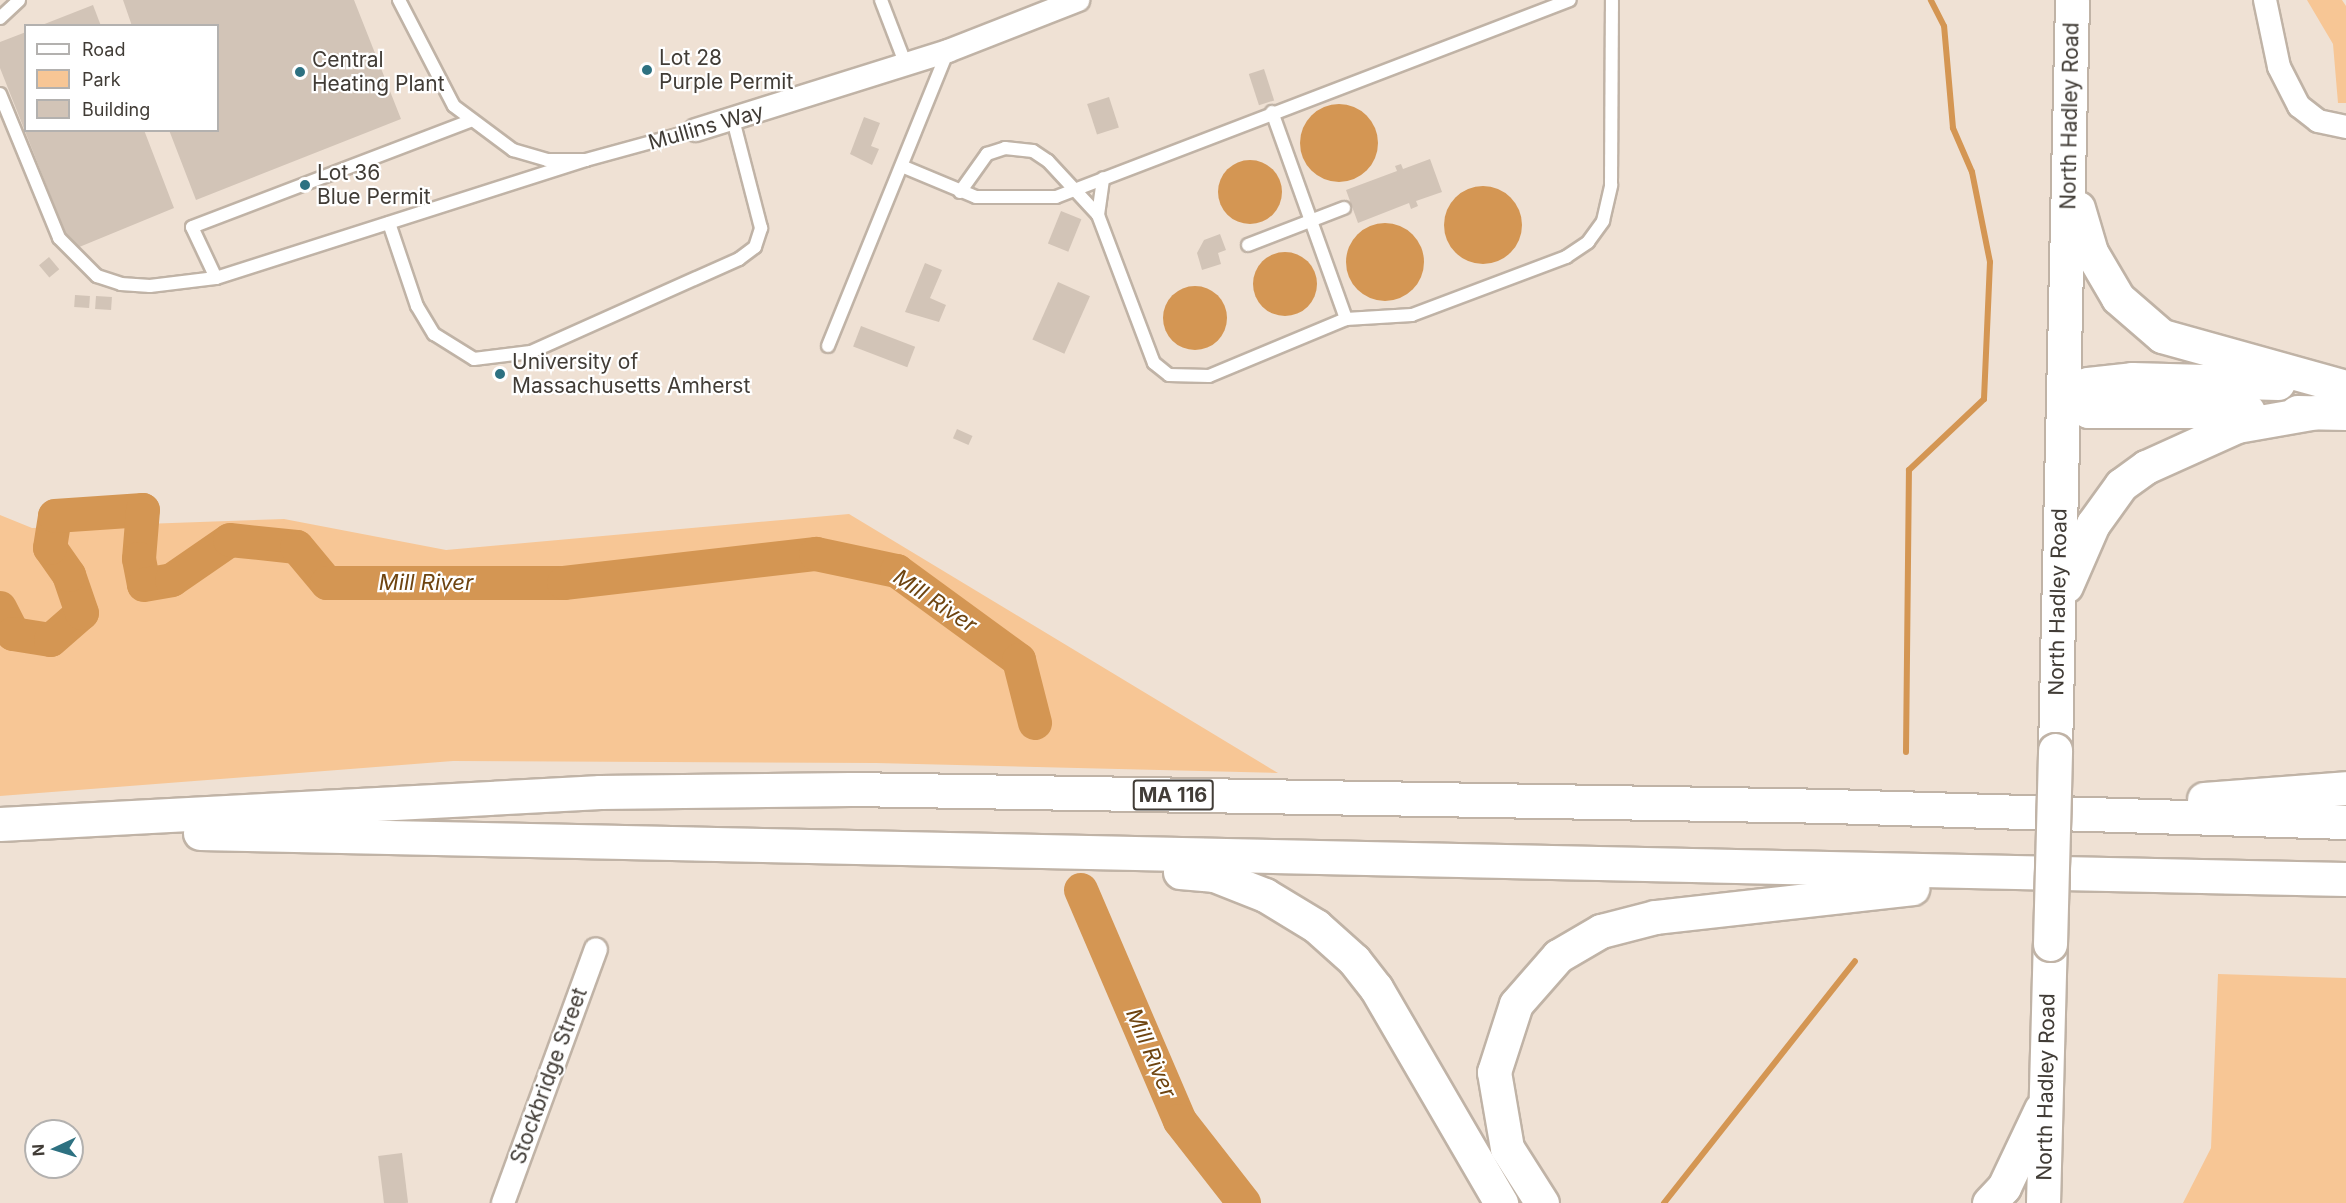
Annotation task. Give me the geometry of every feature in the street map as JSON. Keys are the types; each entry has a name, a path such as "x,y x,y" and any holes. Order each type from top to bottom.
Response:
{"main road":[{"name":"North Hadley Road","path":"2043,1203 2072,0"},
{"path":"2069,174 2097,265 2118,298 2141,320 2186,346 2333,399"},
{"path":"2063,394 2088,411 2115,413 2333,399"},
{"path":"2057,609 2092,524 2133,476 2208,435 2333,399"},
{"path":"2085,815 2346,788"},
{"name":"MA 116","path":"0,824 600,792 850,789 2346,822"},
{"path":"0,828 2346,879"},
{"path":"756,845 1214,875 1265,895 1316,926 1365,973 1501,1203"},
{"path":"1542,1203 1520,1174 1502,1135 1496,1058 1509,1018 1534,979 1558,956 1600,931 1686,911 1872,891 2346,886"},
{"path":"1989,1203 2004,1187 2046,1100"}],"street":[{"name":"Mullins Way","path":"696,130 734,120 948,51 1078,0"},
{"path":"2265,0 2279,67 2299,106 2318,121 2346,127"},
{"name":"Stockbridge Street","path":"503,1203 596,949"}],"lane":[{"path":"0,18 19,0"},
{"name":"Mullins Way","path":"399,0 444,91 469,121 520,152 564,162 586,160 696,130"},
{"path":"881,0 906,65"},
{"path":"904,167 960,192 1028,201 1075,190 1272,112 1570,0"},
{"path":"960,192 987,154 1005,148 1033,151 1098,215 1145,348 1169,375 1209,376 1346,319 1412,315 1566,257 1593,237 1606,214 1611,185 1612,0"},
{"path":"828,346 904,167 948,51"},
{"path":"0,94 38,194 74,258 97,276 121,284 150,286 216,278 586,160"},
{"path":"1272,112 1346,319"},
{"path":"389,223 417,306 434,334 474,359 531,352 755,247 761,228 734,120"},
{"path":"216,278 192,227 469,121"},
{"path":"1098,215 1103,178"},
{"path":"1248,244 1344,208"}],"green space":[{"path":"2307,0 2342,0 2346,6 2346,103 2338,103 2333,44"},
{"path":"849,514 1278,773 876,763 453,761 0,796 0,515 32,528 284,519 446,550"},
{"path":"2218,974 2346,978 2346,1203 2183,1203 2211,1148"}],"shaded area":[{"path":"1339,104 1354,107 1366,116 1375,128 1378,143 1375,158 1366,170 1354,179 1339,182 1324,179 1312,170 1303,158 1300,143 1303,128 1312,116 1324,107"},
{"path":"1250,160 1268,166 1276,174 1282,192 1276,210 1268,218 1250,224 1232,218 1224,210 1218,192 1224,174 1232,166"},
{"path":"1483,186 1498,189 1510,198 1519,210 1522,225 1519,240 1510,252 1498,261 1483,264 1468,261 1456,252 1447,240 1444,225 1447,210 1456,198 1468,189"},
{"path":"1385,223 1400,226 1412,235 1421,247 1424,262 1421,277 1412,289 1400,298 1385,301 1370,298 1358,289 1349,277 1346,262 1349,247 1358,235 1370,226"},
{"path":"1285,252 1303,258 1311,266 1317,284 1311,302 1303,310 1285,316 1267,310 1259,302 1253,284 1259,266 1267,258"},
{"path":"1195,286 1213,292 1221,300 1227,318 1221,336 1213,344 1195,350 1177,344 1169,336 1163,318 1169,300 1177,292"}],"building":[{"name":"Central Heating Plant","path":"123,0 354,0 401,119 196,200 170,132 219,132 219,24 131,24"},
{"path":"93,5 100,24 45,24"},
{"path":"24,33 24,129 0,68 0,42"},
{"path":"1264,69 1274,100 1259,105 1249,74"},
{"path":"1109,97 1119,127 1097,135 1087,104"},
{"path":"864,117 880,123 871,146 879,149 872,165 850,154"},
{"path":"25,132 145,132 174,208 72,250"},
{"path":"1430,159 1442,192 1416,201 1418,206 1411,209 1409,203 1358,223 1346,190 1397,171 1395,166 1401,164 1403,169"},
{"path":"1061,211 1081,219 1068,252 1048,243"},
{"path":"1220,234 1226,250 1218,253 1221,264 1202,270 1197,253 1204,240"},
{"path":"49,257 59,269 49,278 39,265"},
{"path":"925,263 942,270 930,298 946,305 939,322 905,312"},
{"path":"1058,282 1090,296 1064,354 1032,340"},
{"path":"75,295 90,296 89,308 74,307"},
{"path":"96,296 112,297 111,310 95,309"},
{"path":"861,326 915,347 907,367 853,347"},
{"path":"957,429 973,436 968,445 953,438"},
{"path":"402,1153 408,1203 384,1203 378,1156"}],"waterway":[{"path":"1906,752 1909,470 1984,399 1990,262 1972,172 1953,128 1944,26 1931,0"},
{"name":"Mill River","path":"0,608 13,634 51,640 82,613 69,575 50,548 55,516 143,510 139,559 144,585 172,580 230,540 297,547 327,583 564,583 816,554 897,571 1019,660 1035,723"},
{"name":"Mill River","path":"1081,890 1180,1121 1244,1203"},
{"path":"1664,1203 1855,961"}],"place":[{"name":"Lot 28 Purple Permit","path":"647,70"},
{"name":"Central Heating Plant","path":"300,72"},
{"name":"Lot 36 Blue Permit","path":"305,185"},
{"name":"University of Massachusetts Amherst","path":"500,374"}]}
